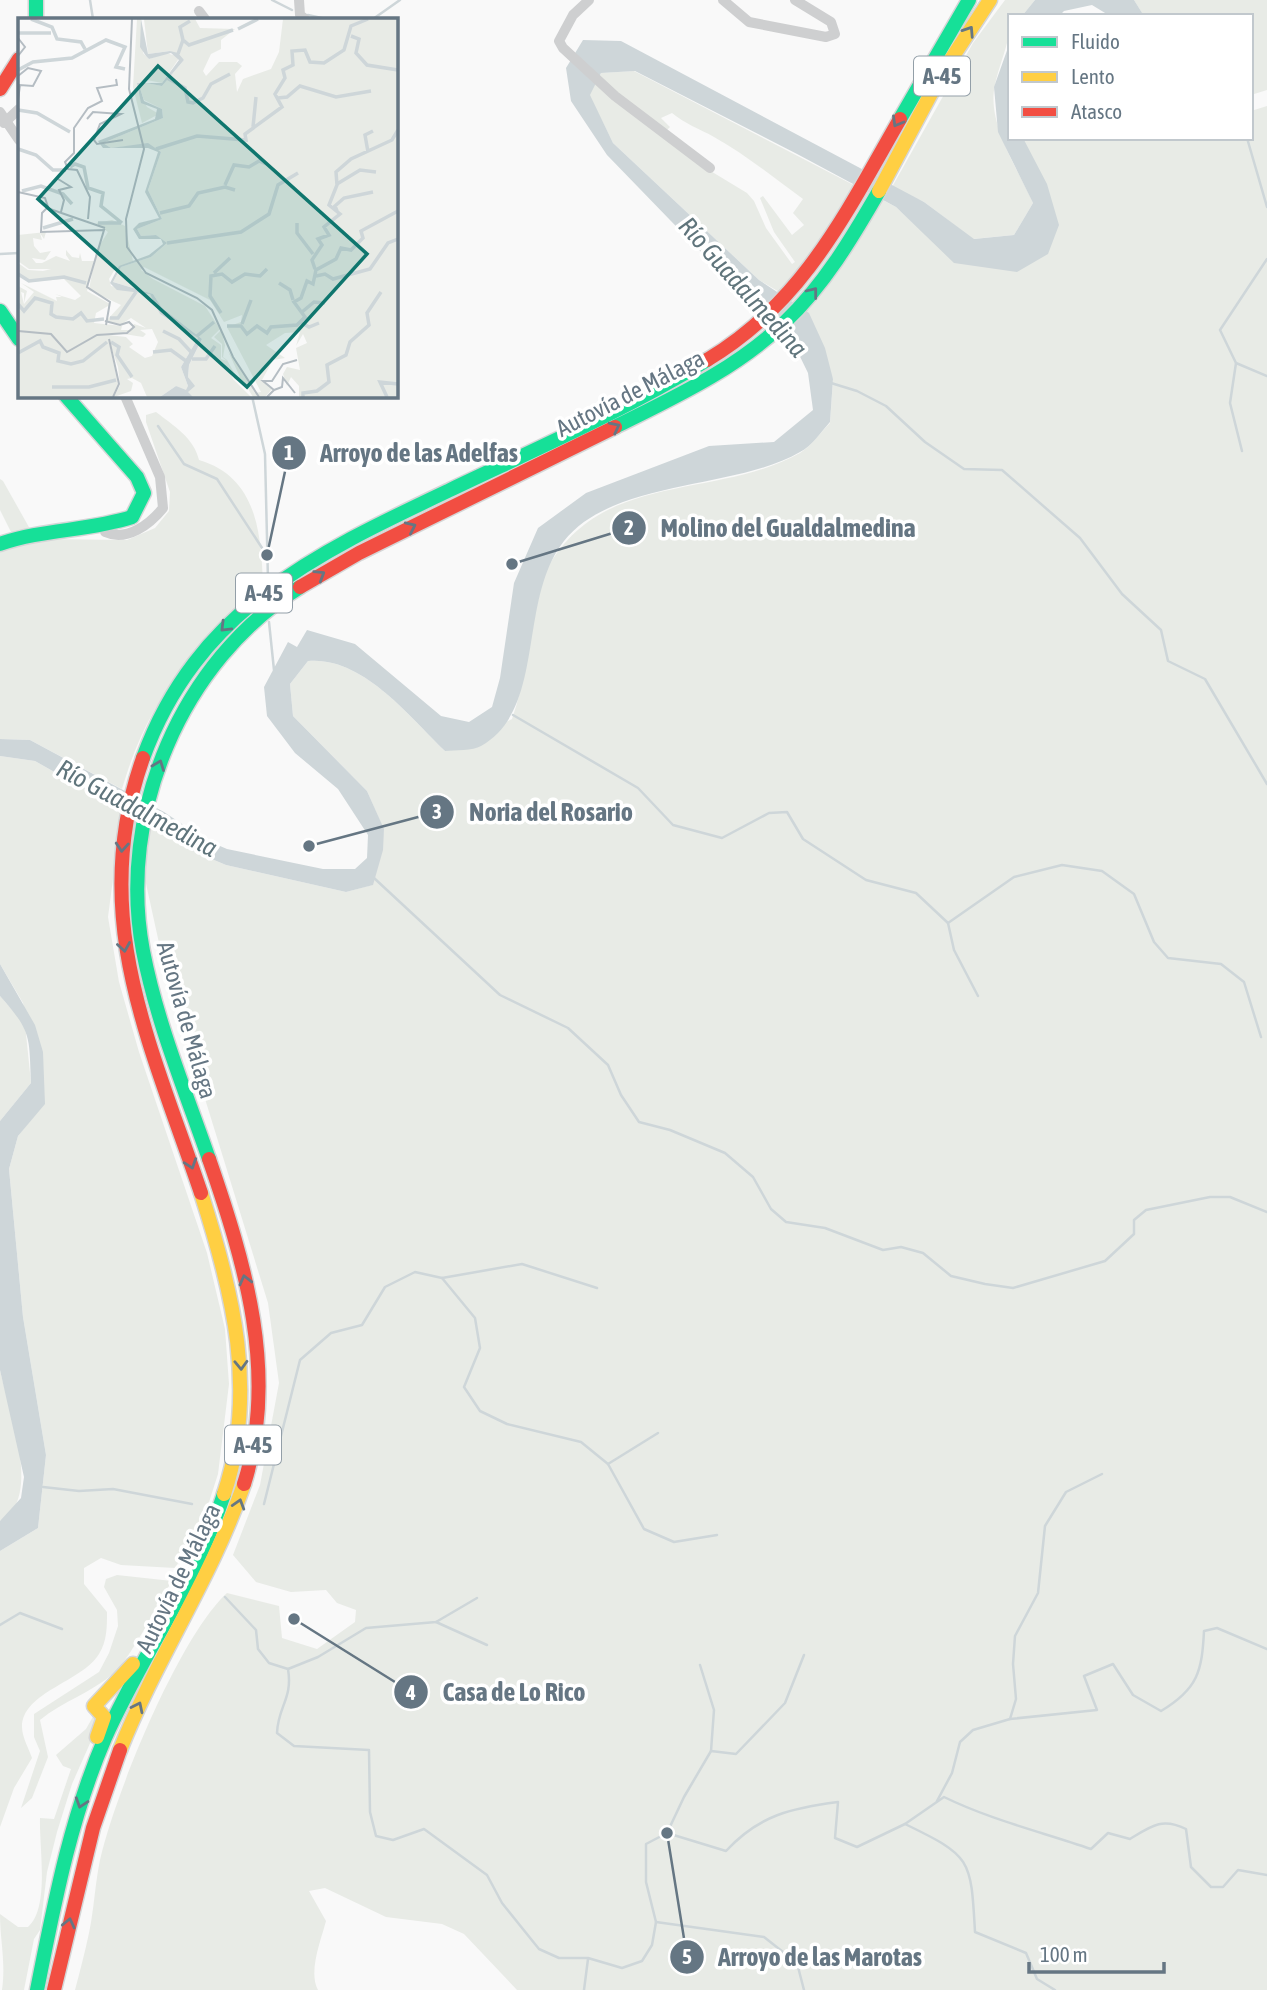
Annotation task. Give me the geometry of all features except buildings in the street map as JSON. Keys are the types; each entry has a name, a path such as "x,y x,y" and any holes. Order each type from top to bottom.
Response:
{"main road":[{"path":"36,0 36,18"},
{"name":"Autovía de Málaga","path":"37,1990 58,1884 91,1774 122,1703 207,1542 231,1476 242,1392 235,1304 218,1245 135,998 120,922 120,879 130,794 168,698 199,656 249,605 281,580 339,543 571,432 691,370 736,343 794,289 827,246 969,0"},
{"name":"Autovía de Málaga","path":"54,1990 78,1885 110,1773 127,1731 208,1578 237,1512 247,1478 260,1391 257,1339 241,1264 154,1003 137,925 135,879 146,801 185,703 212,666 238,638 282,600 349,557 579,446 699,384 746,356 807,300 841,255 949,63 990,0"},
{"path":"0,89 18,61"},
{"path":"0,311 18,338"},
{"path":"0,544 25,534 104,526 132,517 145,493 122,457 67,397"},
{"path":"91,1774 90,1754 104,1717 94,1706 121,1680 145,1644 164,1626"}],"street":[{"path":"299,0 300,15 304,18"},
{"path":"589,0 573,15 559,41 563,48 615,96 709,168"},
{"path":"723,0 749,23 765,28 826,37 835,34 831,22 795,0"},
{"path":"18,109 2,117 18,139"},
{"path":"104,526 105,532 111,535 132,532 152,522 163,508 160,477 125,397"}],"shaded area":[{"path":"1005,0 1035,0 1024,14 1008,14 1007,44 993,99 999,130 1033,203 1014,235 973,239 924,202 892,187 973,43"},
{"path":"1134,0 1267,0 1267,90 1253,94 1253,14 1143,14"},
{"path":"634,71 896,207 923,232 1048,254 1023,140 1253,140 1253,110 1267,106 1267,1990 517,1990 464,1934 442,1924 386,1917 325,1888 309,1891 326,1921 315,1965 315,1983 318,1990 75,1990 89,1933 100,1860 119,1797 151,1718 189,1644 208,1614 227,1593 279,1606 282,1638 317,1649 355,1622 356,1610 337,1603 326,1590 291,1592 256,1582 233,1555 260,1485 279,1383 268,1303 164,966 145,879 113,879 108,917 119,982 139,1052 207,1253 225,1329 229,1384 218,1474 202,1524 175,1568 121,1565 101,1558 84,1568 84,1584 107,1612 104,1644 91,1664 42,1696 25,1715 22,1731 32,1758 14,1788 0,1827 0,1551 38,1528 46,1455 23,1317 9,1169 18,1136 44,1103 23,1003 0,964 0,756 35,761 195,852 226,865 346,892 372,885 384,830 367,791 293,716 290,684 308,661 328,662 366,678 400,706 445,751 512,719 543,578 570,538 598,516 629,501 767,467 800,453 816,439 830,423 833,379 781,293 759,280 613,143 589,95 595,83 704,167 747,193 754,201 766,228 792,264 795,262 774,232 760,198 763,196 792,235 804,225 793,213 803,199 737,151 672,113 661,118 670,127 665,132 599,77 601,73"},
{"path":"156,412 188,439 199,460 218,468 233,479 244,493 257,527 263,584 195,653 177,676 146,726 122,789 30,740 0,739 0,549 41,539 127,540 155,528 169,511 170,492 146,422 146,415"},
{"path":"0,479 30,529 12,534 0,510"},
{"path":"0,996 25,1024 31,1083 0,1121"},
{"path":"0,1370 20,1451 21,1474 20,1493 13,1510 0,1521"},
{"path":"117,1575 172,1581 121,1666 96,1686 40,1720 48,1757 32,1798 21,1808 40,1751 34,1737 34,1714 99,1672 118,1626 117,1610 104,1587 106,1579"},
{"path":"94,1715 97,1719 95,1732 72,1784 57,1832 47,1872 40,1930 34,1939 24,1990 2,1990 0,1914 18,1927 28,1927 35,1918 42,1877 40,1818 54,1819 71,1769 63,1766 56,1755 86,1729"}],"water":[{"path":"1035,0 1134,0 1143,14 1107,14 1092,5 1061,14 1024,14"},
{"name":"Río Guadalmedina","path":"583,40 621,41 924,202 974,239 1014,235 1033,203 998,132 994,87 1008,48 1008,140 1024,140 1047,184 1059,225 1048,254 1017,272 954,263 896,207 635,71 601,73 590,95 613,143 759,280 809,313 825,348 833,379 830,422 816,438 804,449 773,464 612,506 586,521 564,541 550,565 540,593 524,680 515,707 502,729 478,748 445,751 400,706 366,678 328,662 308,661 290,684 293,716 367,791 384,829 383,850 373,885 346,892 226,865 195,852 35,761 0,756 0,739 30,740 164,812 206,840 227,849 323,869 355,869 367,858 368,835 338,789 295,753 267,716 264,687 288,642 297,647 307,630 355,644 441,716 469,722 492,707 500,678 514,583 538,528 586,493 709,446 774,442 813,410 808,373 789,334 732,284 607,155 571,101 566,68"},
{"path":"0,964 35,1025 43,1052 45,1104 18,1136 9,1169 23,1317 46,1455 38,1528 0,1551 0,1521 21,1498 24,1477 0,1370 0,1121 31,1083 27,1035 18,1018 0,996"}],"waterway":[{"path":"90,0 93,18"},
{"path":"272,0 292,10"},
{"path":"374,18 400,0"},
{"path":"308,15 322,18"},
{"path":"1248,140 1267,207"},
{"path":"0,254 18,253"},
{"path":"1267,259 1220,330 1236,363 1267,376"},
{"path":"1236,363 1230,403 1242,451"},
{"path":"831,383 857,391 886,406 925,442 964,469 1002,470 1080,538 1122,594 1161,630 1168,661 1205,679 1267,784"},
{"path":"252,397 265,454 268,580"},
{"path":"158,426 184,464 217,479 266,554"},
{"path":"269,622 274,670"},
{"path":"513,715 638,788 673,825 722,838 769,813 787,812 803,839 866,880 916,893 948,923 954,950 978,996"},
{"path":"948,923 1014,877 1062,865 1102,871 1134,894 1154,942 1168,958 1221,964 1244,982 1261,1037"},
{"path":"374,878 500,995 568,1028 608,1065 621,1095 639,1122 670,1130 725,1153 753,1177 771,1209 786,1222 825,1228 883,1250 901,1247 923,1253 951,1276 1013,1288 1105,1261 1134,1234 1134,1220 1146,1210 1210,1197 1230,1197 1267,1212"},
{"path":"442,1278 522,1264 597,1288"},
{"path":"264,1504 300,1360 331,1333 362,1325 385,1287 415,1272 442,1278 475,1318 480,1348 464,1387 480,1411 507,1424 581,1442 608,1464 644,1529 674,1542 717,1535"},
{"path":"608,1464 658,1433"},
{"path":"1010,1719 1016,1699 1013,1664 1015,1636 1038,1593 1045,1526 1066,1492 1102,1474"},
{"path":"43,1487 79,1491 113,1489 192,1504"},
{"path":"225,1597 256,1630 258,1649 269,1663 288,1669 289,1688 277,1733 294,1746 369,1750 370,1812 376,1836 393,1840 424,1829 487,1875 502,1903 539,1949 559,1958 588,1958 622,1968 642,1961 652,1945 656,1922 646,1882 646,1844 667,1833 726,1851 751,1829 777,1815 838,1802 835,1838 857,1847 905,1824 944,1797 998,1819 1091,1849 1108,1833 1130,1839 1163,1823 1178,1825 1186,1829 1191,1867 1211,1887 1223,1887 1238,1870 1267,1875"},
{"path":"288,1669 318,1657 366,1628 436,1622 477,1598"},
{"path":"0,1625 20,1613 62,1629"},
{"path":"436,1622 487,1645"},
{"path":"937,1801 952,1773 960,1742 973,1730 1010,1719 1097,1710 1084,1676 1113,1664 1133,1695 1161,1711 1183,1695 1196,1678 1202,1657 1204,1631 1217,1628 1267,1649"},
{"path":"711,1751 736,1754 785,1703 804,1655"},
{"path":"667,1833 711,1751 714,1710 700,1665"},
{"path":"905,1824 943,1844 963,1862 972,1888 975,1932 1026,1953 1037,1979 1055,1990"},
{"path":"656,1922 764,1937 797,1963 804,1990"},
{"path":"584,1990 588,1959"}],"traffic: fast":[{"path":"36,0 36,18"},
{"path":"900,119 969,0"},
{"path":"615,427 725,368 766,339 799,308 825,277 879,191"},
{"path":"0,311 18,338"},
{"path":"143,758 166,706 195,662 229,624 267,592 309,563 401,513 612,412 707,360"},
{"path":"0,544 33,535 132,517 144,493 137,477 67,397"},
{"path":"209,1159 172,1056 143,951 137,899 140,847 150,795 167,745 191,699 222,656 258,618 300,587"},
{"path":"37,1990 64,1862 93,1769 120,1707 199,1557 224,1494"}],"traffic: slow":[{"path":"879,191 942,73 990,0"},
{"path":"201,1193 223,1267 231,1305 240,1380 234,1456 224,1494"},
{"path":"120,1750 134,1716 216,1552 244,1484"},
{"path":"97,1737 104,1717 94,1706 133,1664"}],"traffic: jam":[{"path":"0,89 18,61"},
{"path":"707,360 741,337 770,312 796,283 841,222 900,119"},
{"path":"300,587 359,553 615,427"},
{"path":"143,758 127,816 121,872 124,926 132,979 146,1032 201,1193"},
{"path":"209,1159 235,1238 245,1279 258,1361 254,1443 244,1484"},
{"path":"54,1990 93,1828 120,1750"}],"place":[{"name":"Arroyo de las Adelfas","path":"267,555"},
{"name":"Molino del Gualdalmedina","path":"512,564"},
{"name":"Noria del Rosario","path":"309,846"},
{"name":"Casa de Lo Rico","path":"294,1619"},
{"name":"Arroyo de las Marotas","path":"667,1833"}]}
